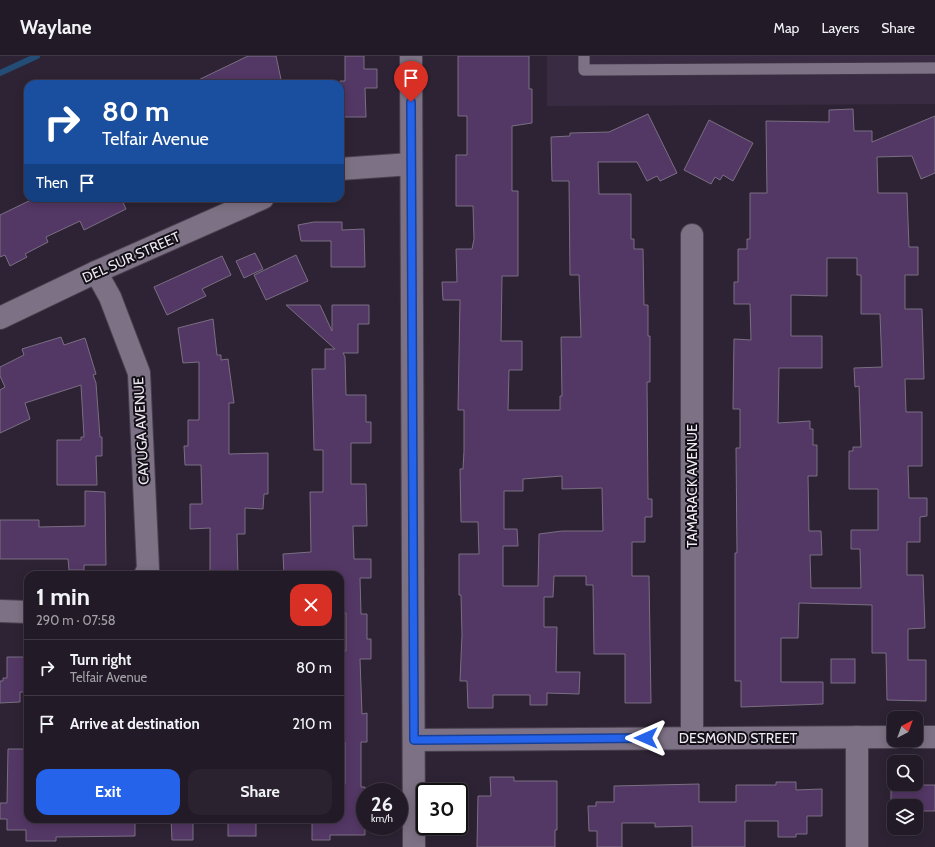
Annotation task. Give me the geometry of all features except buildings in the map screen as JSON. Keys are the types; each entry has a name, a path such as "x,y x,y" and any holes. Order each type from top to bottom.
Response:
{"street":[{"path":"411,56 414,847"},
{"path":"344,169 411,164"},
{"name":"DEL SUR STREET","path":"0,318 96,272 254,202"},
{"name":"TAMARACK AVENUE","path":"692,235 692,738"},
{"name":"CAYUGA AVENUE","path":"96,272 110,297 139,373 147,571"},
{"path":"0,612 24,612"},
{"name":"DESMOND STREET","path":"414,740 887,737"},
{"path":"923,737 935,737"},
{"path":"857,738 857,847"}],"lane":[{"path":"584,56 584,70 935,68"}],"shaded area":[{"path":"547,56 935,56 935,104 547,106"}],"waterway":[{"path":"0,73 37,56"}],"route":[{"path":"411,102 414,740 646,738"}]}
